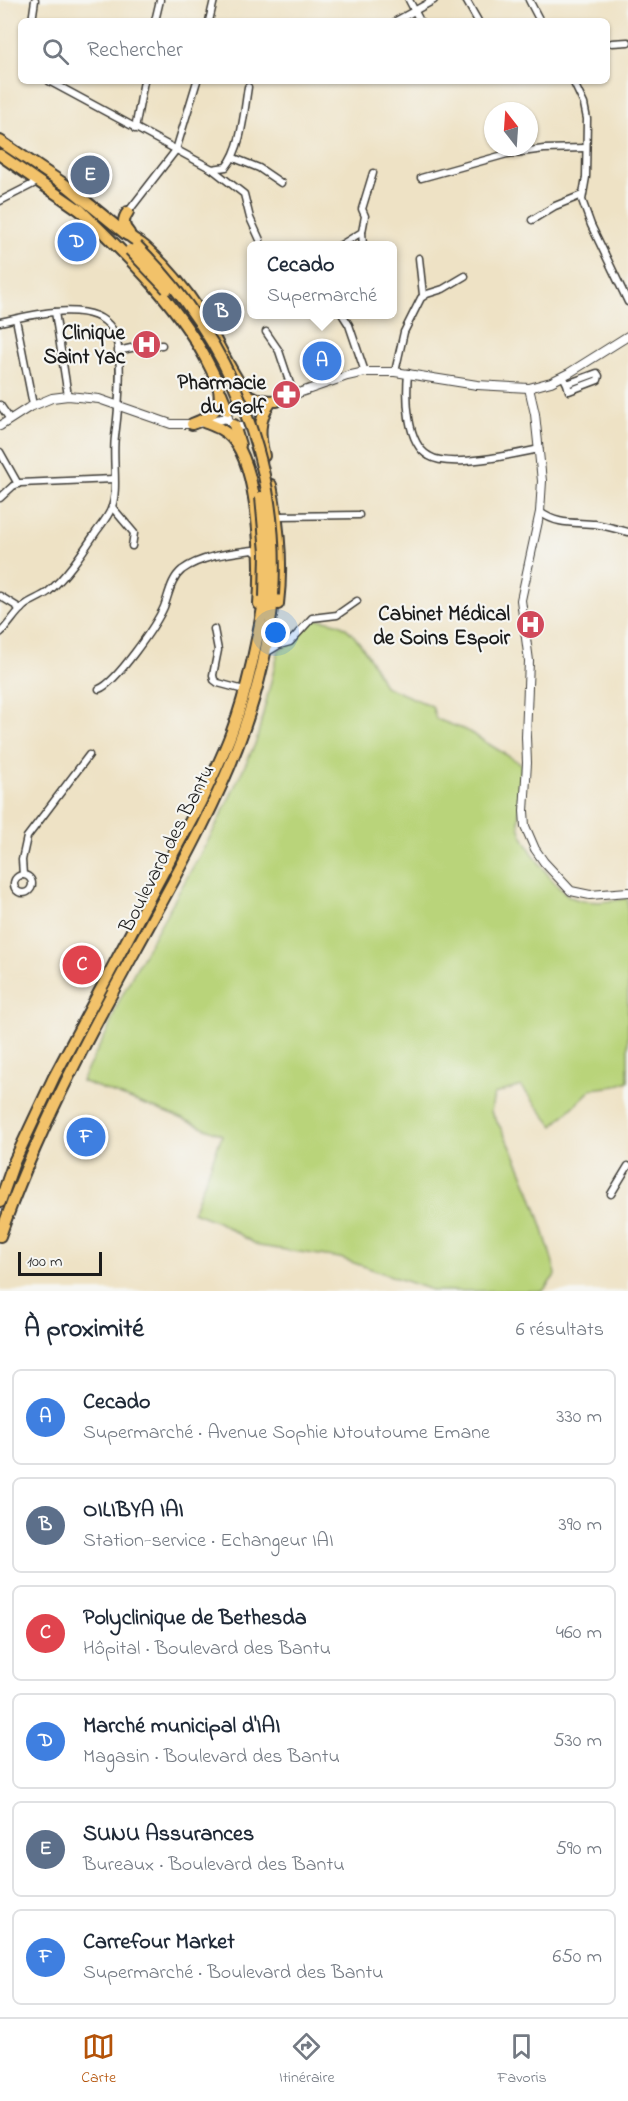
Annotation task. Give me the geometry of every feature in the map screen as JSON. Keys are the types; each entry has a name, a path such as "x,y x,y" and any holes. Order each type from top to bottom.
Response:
{"highway":[{"path":"0,141 67,186 126,232 192,308 220,354 256,444 269,502 274,552 269,596"},
{"path":"0,155 136,246 170,272 199,309 213,333 249,411 261,447 277,516 280,558 279,596 274,627 265,653"},
{"path":"78,208 128,257 174,310 200,348 220,390 242,453 255,510 260,556 260,589 253,653"},
{"path":"126,232 124,218 129,212"},
{"path":"235,378 251,396 269,404 260,423 261,447"},
{"path":"192,424 204,419 215,410 220,399 220,390"},
{"path":"207,422 229,435 242,453"},
{"name":"Boulevard des Bantu","path":"0,1202 14,1162 54,1077 200,803 233,729 269,596"},
{"name":"Boulevard des Bantu","path":"0,1236 52,1107 200,832 233,760 247,724 265,653 269,596"}],"street":[{"path":"32,18 34,0"},
{"path":"156,18 160,0"},
{"path":"210,18 214,0"},
{"path":"409,0 418,18"},
{"path":"401,18 434,0"},
{"path":"466,0 476,18"},
{"path":"528,0 538,18"},
{"path":"612,43 628,42"},
{"path":"54,84 212,169 244,194 250,218 260,240"},
{"path":"135,129 143,84"},
{"path":"129,212 176,150 196,84"},
{"path":"574,84 584,104 587,119 586,177 582,195 584,208 628,302"},
{"path":"212,169 226,167 234,158 241,133 248,87"},
{"path":"421,178 507,154 544,149 586,148"},
{"path":"234,158 259,168 281,183"},
{"path":"363,241 365,216 362,209 373,173"},
{"path":"0,201 39,181"},
{"path":"532,220 549,209 582,195"},
{"path":"347,241 362,232"},
{"path":"396,372 404,332 423,295 419,258"},
{"path":"423,295 443,289 465,276"},
{"path":"55,312 68,396"},
{"path":"0,322 55,312 90,314 105,322 112,329 118,351 118,406 112,507 63,576 49,591 21,609 0,633"},
{"path":"15,319 33,405"},
{"path":"345,319 365,372"},
{"path":"349,325 350,319"},
{"path":"266,332 279,351 294,396"},
{"path":"230,418 235,403 249,411 347,376 365,372 396,372 477,385 529,388 562,376 628,336"},
{"path":"118,351 140,346 162,345"},
{"path":"562,376 569,391 598,380 599,376 597,373 567,384"},
{"path":"408,374 412,428 419,448 428,456 445,461 509,456 539,449"},
{"path":"529,388 535,414 542,481 540,512 521,600 529,661 525,826 535,849 544,862 571,891 591,895 628,892"},
{"path":"0,426 9,418 33,405 52,398 68,396 89,397 171,424 192,424 230,418 245,425 249,411"},
{"path":"0,405 9,418"},
{"path":"0,452 18,484"},
{"path":"0,498 18,484 114,479"},
{"path":"112,507 134,533 132,546"},
{"path":"540,512 556,521 597,525 628,532"},
{"path":"277,516 359,515"},
{"path":"99,689 108,685 144,640 164,608 174,579 183,569 206,559 245,551 253,550 260,556"},
{"path":"0,596 21,609"},
{"path":"265,653 290,642 312,618 337,615 357,601"},
{"path":"214,628 218,650 214,680 244,690"},
{"path":"23,875 22,860 27,837 89,755"},
{"path":"611,1194 628,1166"}],"green space":[{"path":"314,619 336,623 349,631 366,653 384,686 432,706 436,719 466,730 521,764 520,829 542,867 566,894 579,900 593,902 628,898 628,1081 616,1086 592,1089 553,1126 521,1086 494,1094 491,1112 521,1170 544,1232 556,1274 543,1291 434,1291 340,1258 259,1246 218,1222 193,1212 222,1135 81,1081 141,959 215,828 256,742 279,649 288,645"}],"place":[{"name":"SUNU Assurances","path":"90,175"},
{"name":"Marché municipal d'IAI","path":"77,242"},
{"name":"OILIBYA IAI","path":"222,312"},
{"name":"Clinique Saint Yac","path":"146,344"},
{"name":"Cecado","path":"322,361"},
{"name":"Pharmacie du Golf","path":"287,394"},
{"name":"Cabinet Médical de Soins Espoir","path":"531,625"},
{"name":"Polyclinique de Bethesda","path":"82,965"},
{"name":"Carrefour Market","path":"86,1137"}]}
